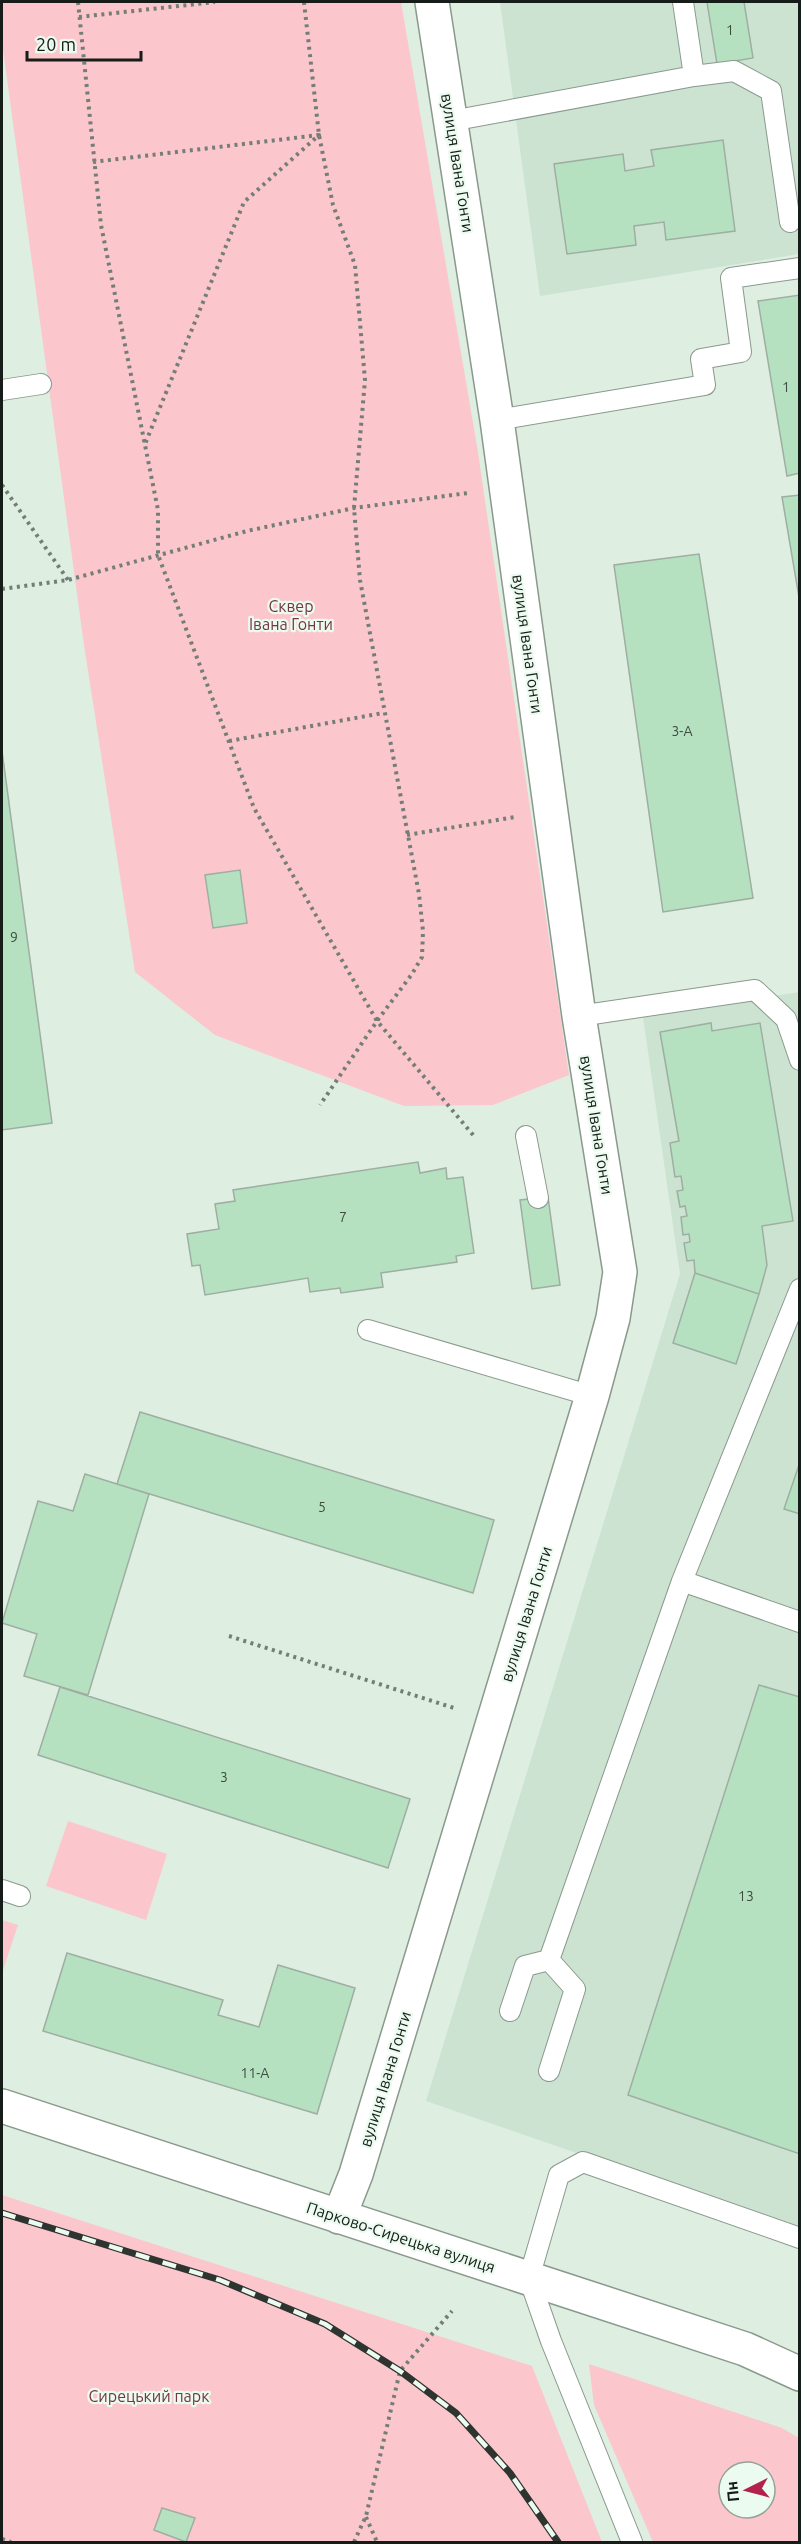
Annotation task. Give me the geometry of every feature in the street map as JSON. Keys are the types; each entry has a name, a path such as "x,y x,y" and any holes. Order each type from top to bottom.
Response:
{"street":[{"name":"вулиця Івана Гонти","path":"339,2217 356,2174 592,1396 613,1318 620,1272 579,1016 497,420 432,2"},
{"name":"Парково-Сирецька вулиця","path":"2,2106 745,2349 800,2374"}],"lane":[{"path":"683,2 694,76"},
{"path":"451,121 694,76 734,71 771,91 790,222"},
{"path":"497,420 705,385 701,359 741,352 731,278 800,268"},
{"path":"2,390 41,384"},
{"path":"579,1016 755,990 786,1019 800,1060"},
{"path":"526,1136 538,1198"},
{"path":"549,1960 682,1581 800,1288"},
{"path":"368,1330 592,1396"},
{"path":"682,1581 800,1622"},
{"path":"510,2011 525,1966 549,1960"},
{"path":"549,1960 574,1989 549,2071"},
{"path":"632,2542 550,2341 529,2278 559,2175 583,2162 800,2238"}],"path":[{"path":"78,2 101,225 158,510 158,555 254,808 377,1021 474,1136"},
{"path":"79,17 215,2"},
{"path":"304,2 319,135 333,205 355,265 365,380 354,508 360,580 383,713 419,894 423,932 422,957 412,974 320,1105"},
{"path":"93,162 319,135"},
{"path":"145,445 244,202 319,135"},
{"path":"2,485 68,580"},
{"path":"2,589 68,580 247,531 354,508 468,493"},
{"path":"229,741 383,713"},
{"path":"408,834 516,817"},
{"path":"229,1636 454,1708"},
{"path":"354,2542 366,2516 400,2371 452,2311"},
{"path":"366,2516 377,2542"},
{"path":"2,2539 11,2542"}],"shaded area":[{"path":"500,2 799,2 799,254 540,296"},
{"path":"799,992 799,2230 426,2101 680,1274 643,1017"}],"green space":[{"name":"Сквер Івана Гонти","path":"2,2 401,2 477,446 569,1075 493,1105 404,1106 215,1035 135,972 84,645 2,42"},
{"path":"68,1821 167,1854 146,1920 46,1886"},
{"path":"2,1920 18,1925 2,1973"},
{"name":"Сирецький парк","path":"2,2195 532,2366 602,2542 2,2542"},
{"path":"589,2364 782,2428 799,2438 799,2542 653,2542 594,2405"}],"building":[{"path":"707,2 744,2 753,58 717,64"},
{"path":"723,140 735,231 666,240 664,222 634,226 636,245 567,254 554,164 623,154 625,171 654,166 651,150"},
{"path":"800,295 800,473 787,476 758,301"},
{"path":"800,495 800,603 782,497"},
{"path":"699,554 753,898 663,912 614,565"},
{"path":"2,751 52,1123 2,1130"},
{"path":"240,870 247,923 213,928 205,875"},
{"path":"711,1023 712,1031 760,1023 793,1221 762,1226 767,1265 759,1294 695,1273 694,1260 687,1261 684,1243 690,1242 689,1234 683,1235 681,1217 687,1216 685,1206 680,1207 677,1191 683,1190 681,1176 675,1177 670,1143 679,1141 660,1032"},
{"path":"418,1162 420,1173 446,1168 447,1179 463,1177 474,1253 456,1256 457,1262 381,1273 383,1287 341,1293 340,1288 310,1292 308,1278 205,1295 200,1265 192,1266 187,1234 219,1229 215,1204 235,1201 233,1190"},
{"path":"548,1197 560,1285 532,1289 520,1200"},
{"path":"695,1273 759,1294 736,1364 673,1343"},
{"path":"140,1412 494,1520 473,1593 117,1484"},
{"path":"800,1462 800,1514 784,1509"},
{"path":"85,1474 149,1494 88,1695 24,1676 37,1634 2,1623 38,1501 73,1511"},
{"path":"759,1685 800,1697 800,2154 628,2095"},
{"path":"60,1687 410,1799 388,1868 38,1755"},
{"path":"67,1953 223,2000 218,2015 259,2027 278,1965 355,1988 317,2114 43,2031"},
{"path":"162,2508 195,2518 186,2542 154,2530"}],"railway":[{"path":"2,2213 220,2280 325,2324 400,2371 456,2413 510,2473 558,2542"}]}
